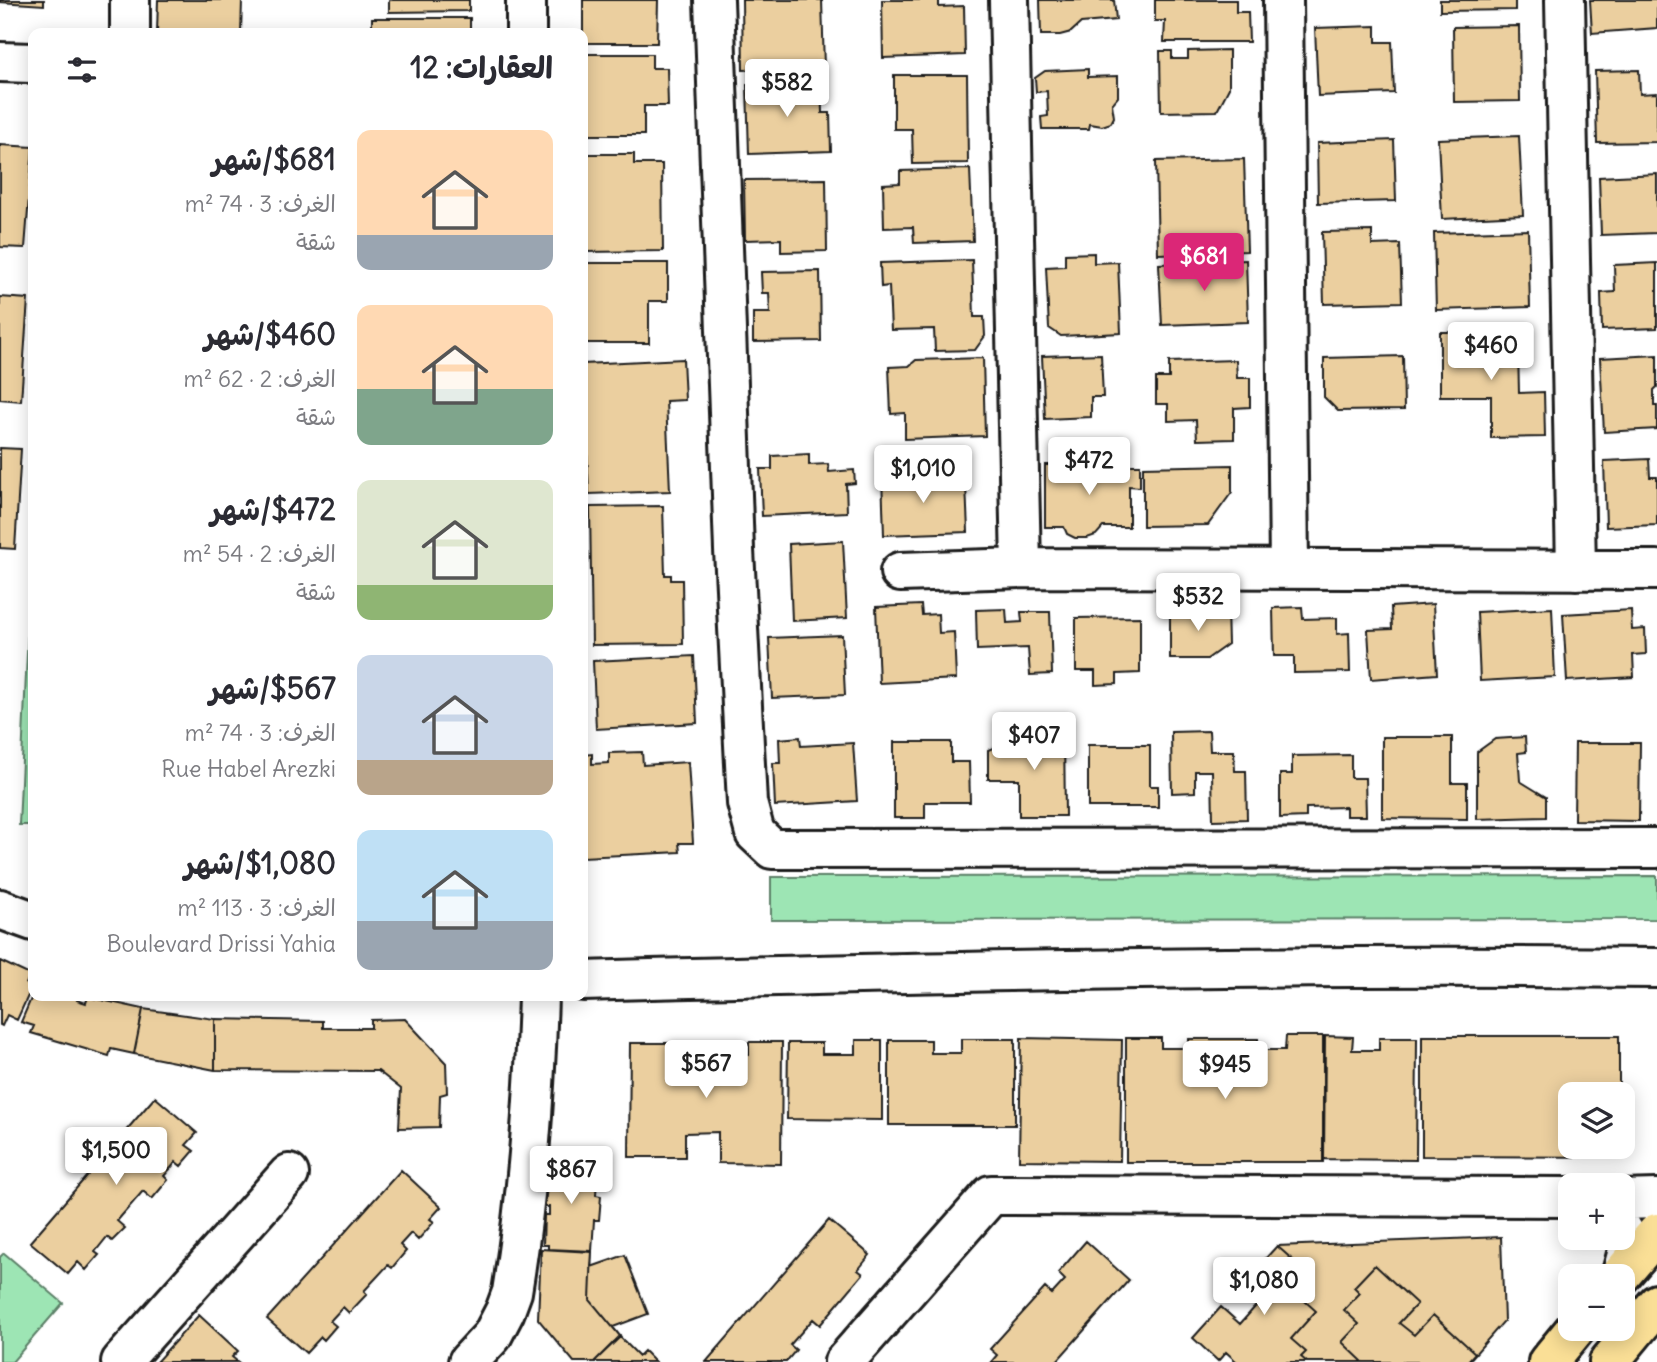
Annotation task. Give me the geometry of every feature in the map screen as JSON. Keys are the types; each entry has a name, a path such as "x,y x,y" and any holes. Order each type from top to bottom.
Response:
{"main road":[{"path":"1630,1264 1657,1233"},
{"path":"1609,1362 1657,1304"},
{"path":"1548,1362 1565,1341"}],"street":[{"path":"130,28 131,0"},
{"path":"526,0 526,28"},
{"path":"714,0 734,551 747,803 755,833 772,849 1657,848"},
{"path":"1009,0 1021,568"},
{"path":"1283,0 1289,568"},
{"path":"1566,0 1576,570"},
{"path":"0,62 28,64"},
{"path":"901,572 1021,568 1657,570"},
{"path":"0,909 28,919"},
{"path":"588,981 1207,969 1657,968"},
{"path":"468,1362 492,1336 512,1292 536,1075 538,1001"},
{"path":"121,1362 289,1174"},
{"path":"844,1362 991,1195 1558,1197"},
{"path":"1635,1200 1657,1199"}],"green space":[{"path":"28,631 28,825 19,825"},
{"path":"1657,876 1657,919 771,920 771,877"},
{"path":"4,1253 63,1303 12,1362 0,1362 0,1257"}],"building":[{"path":"44,0 44,5 0,2"},
{"path":"158,0 242,0 241,28 157,28"},
{"path":"389,0 469,0 469,11 389,12"},
{"path":"583,0 658,0 657,43 588,43 588,28 583,28"},
{"path":"742,0 822,0 824,68 743,70"},
{"path":"882,0 939,0 939,7 964,6 965,55 883,58"},
{"path":"1040,0 1114,0 1116,20 1081,23 1071,32 1041,35"},
{"path":"1155,0 1236,0 1236,12 1248,12 1249,42 1164,42 1165,21 1155,21"},
{"path":"1440,0 1515,0 1515,10 1440,11"},
{"path":"1590,0 1657,0 1657,28 1592,33"},
{"path":"372,18 470,18 470,28 372,28"},
{"path":"1376,26 1376,42 1392,42 1394,93 1318,96 1315,28"},
{"path":"1519,26 1520,101 1454,102 1453,27"},
{"path":"1229,50 1229,88 1217,111 1161,112 1160,51 1172,51 1172,59 1188,59 1188,51"},
{"path":"588,54 652,54 652,68 667,68 668,106 644,106 644,135 588,135"},
{"path":"1088,69 1088,77 1118,76 1118,97 1112,104 1114,117 1111,123 1102,126 1090,124 1089,129 1042,129 1041,117 1048,116 1047,91 1036,92 1035,78 1045,71"},
{"path":"1639,70 1640,94 1657,93 1657,142 1597,143 1595,71"},
{"path":"894,75 967,75 968,163 913,164 912,129 894,129"},
{"path":"821,83 822,113 830,113 831,151 749,154 747,85"},
{"path":"1519,136 1523,215 1442,219 1438,139"},
{"path":"1394,140 1396,201 1318,203 1317,143"},
{"path":"0,145 28,147 25,248 0,247"},
{"path":"588,154 634,154 634,164 662,164 663,251 588,252"},
{"path":"1244,159 1247,251 1158,254 1156,161"},
{"path":"970,169 973,241 914,243 913,227 884,228 883,184 900,183 900,171"},
{"path":"1657,174 1657,233 1601,235 1599,177"},
{"path":"826,179 827,251 781,252 781,239 745,240 744,180"},
{"path":"1528,230 1530,307 1436,310 1434,233"},
{"path":"1372,231 1372,245 1400,244 1402,302 1324,304 1322,232"},
{"path":"1094,253 1094,263 1118,262 1121,333 1061,336 1049,328 1046,267 1065,266 1065,254"},
{"path":"972,260 974,317 984,317 985,336 975,350 935,351 934,329 891,330 889,286 881,287 880,263"},
{"path":"1246,260 1248,322 1162,325 1159,264"},
{"path":"588,263 668,263 668,301 649,301 649,343 588,343"},
{"path":"1657,263 1657,328 1602,330 1601,293 1615,292 1614,265"},
{"path":"820,271 821,341 753,342 753,313 770,313 769,293 762,293 761,272"},
{"path":"0,297 28,299 21,401 0,399"},
{"path":"1440,332 1500,332 1501,349 1518,349 1519,393 1544,392 1545,437 1491,438 1491,396 1440,396"},
{"path":"1101,354 1103,397 1091,397 1091,417 1045,419 1042,356"},
{"path":"1657,355 1654,406 1657,406 1657,429 1604,432 1600,358"},
{"path":"1403,356 1404,410 1338,411 1324,397 1324,358"},
{"path":"983,358 985,436 905,439 905,413 891,414 889,367 909,366 916,360"},
{"path":"683,359 685,400 666,401 670,491 589,494 588,364"},
{"path":"1236,360 1237,378 1250,378 1250,407 1234,408 1234,439 1197,440 1196,420 1168,421 1168,404 1156,404 1156,378 1169,378 1169,362"},
{"path":"0,448 21,449 15,549 0,548"},
{"path":"809,454 809,465 828,464 829,472 854,470 855,483 846,484 847,512 762,516 760,469 772,469 772,456"},
{"path":"1649,459 1650,477 1657,477 1657,525 1606,527 1604,461"},
{"path":"1045,465 1140,465 1140,487 1129,486 1129,527 1103,527 1096,535 1075,538 1067,534 1064,527 1045,527"},
{"path":"1232,465 1232,492 1208,525 1143,526 1143,467"},
{"path":"944,473 945,484 966,484 968,532 884,535 882,475"},
{"path":"663,506 665,575 671,575 671,580 682,580 683,644 592,645 590,507"},
{"path":"843,541 847,618 792,621 789,544"},
{"path":"1433,604 1437,674 1371,679 1368,630 1392,629 1391,607"},
{"path":"921,605 922,615 938,614 939,633 954,632 956,679 879,683 876,607"},
{"path":"1302,607 1303,619 1337,618 1337,634 1349,633 1350,672 1294,673 1294,656 1274,656 1273,608"},
{"path":"1552,608 1555,677 1480,681 1477,612"},
{"path":"1006,609 1007,623 1022,622 1021,612 1050,612 1052,674 1030,675 1028,648 977,650 976,610"},
{"path":"1227,609 1228,644 1207,659 1170,659 1170,610"},
{"path":"1631,610 1632,630 1645,629 1646,654 1633,655 1634,677 1567,681 1563,614"},
{"path":"1140,617 1140,673 1117,674 1117,684 1095,685 1095,671 1076,671 1076,618"},
{"path":"842,635 845,695 772,698 769,638"},
{"path":"694,656 697,723 596,729 593,661"},
{"path":"1209,731 1210,751 1234,751 1235,771 1246,771 1247,819 1213,820 1212,771 1195,771 1195,792 1172,793 1171,732"},
{"path":"1064,732 1065,816 1019,816 1019,779 988,779 988,750 1031,733"},
{"path":"800,737 801,746 853,743 857,801 775,806 773,763 780,763 779,739"},
{"path":"1382,737 1452,737 1452,783 1467,783 1467,819 1382,818"},
{"path":"1525,737 1526,752 1518,753 1520,781 1546,797 1546,817 1477,819 1477,752 1495,739"},
{"path":"894,742 951,742 951,762 969,762 970,802 925,802 925,818 894,818"},
{"path":"1575,743 1640,743 1639,821 1574,820"},
{"path":"1088,745 1150,745 1150,786 1158,786 1158,807 1088,807"},
{"path":"642,752 643,765 688,762 693,843 679,843 680,852 588,857 588,754 592,754 592,764 609,763 609,753"},
{"path":"1351,755 1351,778 1365,778 1366,816 1346,816 1346,807 1306,808 1306,817 1280,818 1280,774 1292,774 1292,756"},
{"path":"0,961 28,974 28,996 17,1020 7,1015 2,1026"},
{"path":"30,1001 106,1001 143,1009 134,1054 111,1049 109,1056 31,1033 34,1026 21,1022"},
{"path":"143,1009 215,1019 215,1070 134,1054"},
{"path":"215,1019 323,1021 323,1028 371,1028 371,1020 405,1019 446,1063 447,1093 440,1095 439,1127 399,1128 401,1089 378,1071 215,1070"},
{"path":"1286,1036 1323,1036 1323,1162 1126,1162 1126,1038 1161,1038 1161,1048 1189,1048 1189,1039 1258,1039 1258,1050 1285,1050"},
{"path":"1325,1036 1353,1037 1352,1050 1379,1050 1379,1038 1417,1038 1416,1160 1324,1159"},
{"path":"1422,1036 1619,1036 1619,1082 1558,1082 1558,1157 1422,1156"},
{"path":"1021,1038 1122,1040 1120,1161 1019,1160"},
{"path":"961,1039 1015,1039 1015,1125 889,1125 889,1040 931,1040 931,1053 961,1053"},
{"path":"856,1040 882,1040 882,1120 787,1119 788,1043 822,1043 822,1054 856,1054"},
{"path":"749,1042 782,1042 781,1164 718,1163 718,1132 685,1133 685,1157 629,1157 630,1043 725,1043 725,1055 749,1055"},
{"path":"155,1097 197,1133 186,1145 194,1151 181,1166 176,1162 164,1176 168,1180 152,1199 143,1191 117,1221 125,1228 112,1241 107,1237 95,1252 99,1255 86,1270 78,1262 68,1274 30,1242"},
{"path":"550,1163 598,1165 596,1195 601,1196 599,1220 594,1220 592,1251 548,1249 548,1245 543,1245 544,1215 549,1215 549,1207 543,1207 545,1171 550,1170"},
{"path":"401,1170 441,1207 430,1219 434,1222 418,1240 411,1233 400,1245 406,1251 392,1268 388,1265 364,1291 367,1294 349,1313 343,1307 330,1321 336,1326 324,1340 321,1337 306,1353 267,1319"},
{"path":"829,1220 870,1255 858,1270 863,1274 820,1325 813,1319 790,1345 796,1350 786,1362 706,1362"},
{"path":"1501,1237 1504,1321 1468,1362 1237,1362 1226,1352 1218,1361 1193,1338 1221,1307 1240,1324 1262,1299 1243,1283 1277,1246"},
{"path":"1086,1241 1129,1280 1056,1362 991,1362 997,1355 990,1349 1045,1288 1052,1294 1065,1280 1058,1273"},
{"path":"1277,1246 1311,1276 1296,1293 1316,1311 1291,1339 1306,1352 1301,1357 1307,1362 1237,1362 1226,1352 1218,1361 1193,1338 1221,1307 1240,1324 1262,1299 1243,1283"},
{"path":"541,1249 592,1252 591,1267 625,1255 648,1314 613,1327 620,1336 594,1362 574,1362 538,1319"},
{"path":"541,1249 592,1252 590,1300 620,1336 594,1362 574,1362 538,1319"},
{"path":"1375,1265 1417,1304 1399,1323 1414,1335 1433,1315 1475,1353 1467,1362 1363,1362 1342,1342 1359,1324 1344,1310 1360,1293 1354,1287"},
{"path":"199,1315 238,1351 232,1357 238,1362 156,1362"},
{"path":"620,1337 639,1356 644,1351 655,1362 594,1362"}]}
